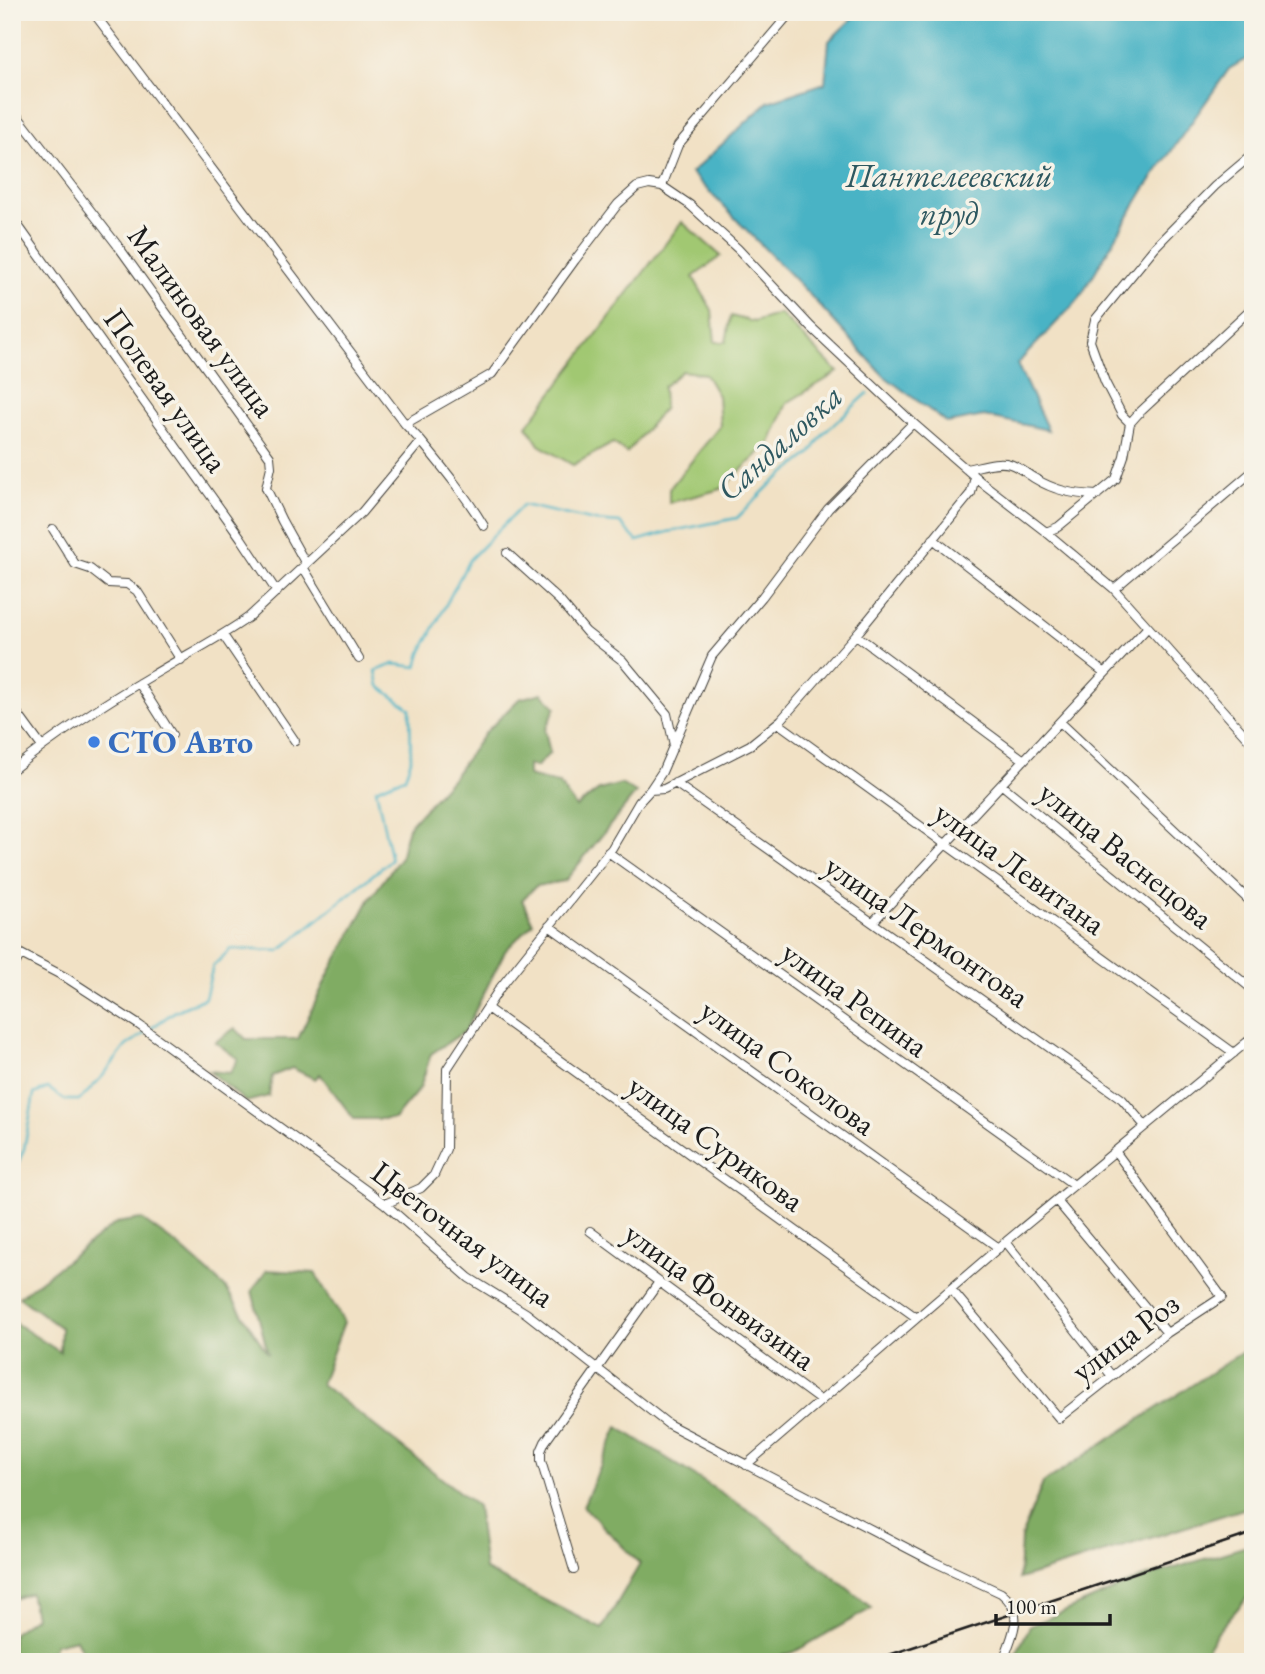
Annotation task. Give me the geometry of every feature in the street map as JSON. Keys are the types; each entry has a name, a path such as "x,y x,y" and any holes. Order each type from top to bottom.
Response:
{"street":[{"path":"93,12 405,424 449,474 484,526"},
{"path":"662,186 678,145 791,12"},
{"name":"Малиновая улица","path":"12,110 118,246 270,457 271,467 266,488 305,566 359,659"},
{"path":"1130,424 1122,415 1105,382 1090,341 1095,320 1155,247 1214,186 1253,154"},
{"path":"405,424 492,374 618,204 637,187 649,184 662,186 690,205 738,249 811,327 913,424 1114,589 1253,744"},
{"name":"Полевая улица","path":"12,217 277,592"},
{"path":"1046,531 1058,527 1116,479 1130,424 1253,307"},
{"path":"385,1204 421,1188 434,1174 446,1149 447,1069 500,988 608,852 639,802 662,772 712,656 762,597 828,509 913,424"},
{"path":"12,770 42,747 139,684 249,617 362,512 421,442"},
{"path":"966,469 1010,464 1063,491 1077,495 1097,495"},
{"path":"1114,589 1253,471"},
{"path":"650,790 664,789 750,746 778,723 856,635 971,492 975,477"},
{"path":"54,529 75,564 90,569 108,583 127,584 137,592 181,660"},
{"path":"933,539 1105,673"},
{"path":"508,553 559,600 586,632 623,661 667,714 674,745"},
{"path":"873,922 1148,627"},
{"path":"223,635 295,741"},
{"path":"856,635 1024,760"},
{"path":"139,684 172,735"},
{"path":"12,706 42,747"},
{"path":"1060,722 1253,904"},
{"name":"улица Левитана","path":"778,723 1234,1053"},
{"name":"улица Лермонтова","path":"675,783 1122,1099 1145,1126"},
{"name":"улица Васнецова","path":"1002,785 1253,990"},
{"name":"улица Репина","path":"608,852 1074,1185"},
{"name":"улица Соколова","path":"549,926 1002,1245 1111,1375"},
{"path":"12,945 21,954 12,969"},
{"name":"Цветочная улица","path":"21,954 65,977 139,1025 385,1204 469,1278 526,1313 668,1424 932,1561 1001,1593 1015,1613 1016,1622 1003,1662"},
{"name":"улица Сурикова","path":"487,1008 917,1318"},
{"path":"746,1465 1002,1245 1253,1037"},
{"name":"улица Роз","path":"951,1289 1059,1418 1167,1333 1222,1297 1115,1150"},
{"path":"1056,1200 1167,1333"},
{"name":"улица Фонвизина","path":"590,1231 821,1401"},
{"path":"574,1570 541,1461 541,1451 545,1441 659,1282"}],"green space":[{"path":"682,222 721,256 693,277 712,310 715,342 726,342 731,316 754,322 780,314 838,372 787,403 770,443 721,489 669,503 669,489 720,426 718,396 705,374 682,371 663,387 664,408 627,453 613,443 573,465 539,445 527,426"},
{"path":"542,693 556,707 545,730 550,753 536,767 528,765 528,776 559,784 576,807 599,790 621,784 636,793 565,881 536,886 522,900 533,923 505,951 465,1031 431,1054 420,1088 394,1119 354,1119 320,1074 315,1079 292,1068 272,1076 269,1096 246,1102 209,1071 230,1073 238,1059 215,1042 235,1028 246,1039 298,1039 329,973 369,900 400,858 408,827 454,776 485,733 519,699"},
{"path":"141,1219 181,1248 225,1287 268,1354 252,1291 267,1270 315,1273 344,1322 321,1384 477,1506 485,1570 602,1629 640,1564 583,1506 618,1427 759,1517 872,1608 794,1652 761,1662 87,1662 76,1639 55,1644 48,1662 23,1662 12,1657 12,1634 35,1617 30,1593 12,1600 12,1321 60,1352 61,1328 19,1297 116,1223"},
{"path":"1253,1345 1253,1506 1019,1579 1021,1537 1043,1483"},
{"path":"1253,1544 1253,1591 1218,1631 1199,1662 1012,1662 1030,1626 1139,1579"}],"water":[{"name":"Пантелеевский пруд","path":"859,12 1253,12 1253,55 1229,69 1144,190 1079,299 1017,364 1048,430 984,416 947,423 884,376 809,294 691,173 768,102 825,83 829,41"}],"waterway":[{"name":"Сандаловка","path":"150,1029 174,1012 205,998 213,966 231,949 279,951 391,860 376,789 405,777 411,760 410,709 379,686 376,671 394,664 417,667 421,653 469,560 523,505 595,521 620,523 637,541 737,518 771,484 810,454 824,433 868,393"},
{"name":"Сандаловка","path":"12,1170 15,1170 24,1149 34,1094 48,1088 65,1100 80,1100 126,1046 145,1033"}],"railway":[{"path":"868,1662 1253,1533"}],"place":[{"name":"СТО Авто","path":"94,742"}]}
